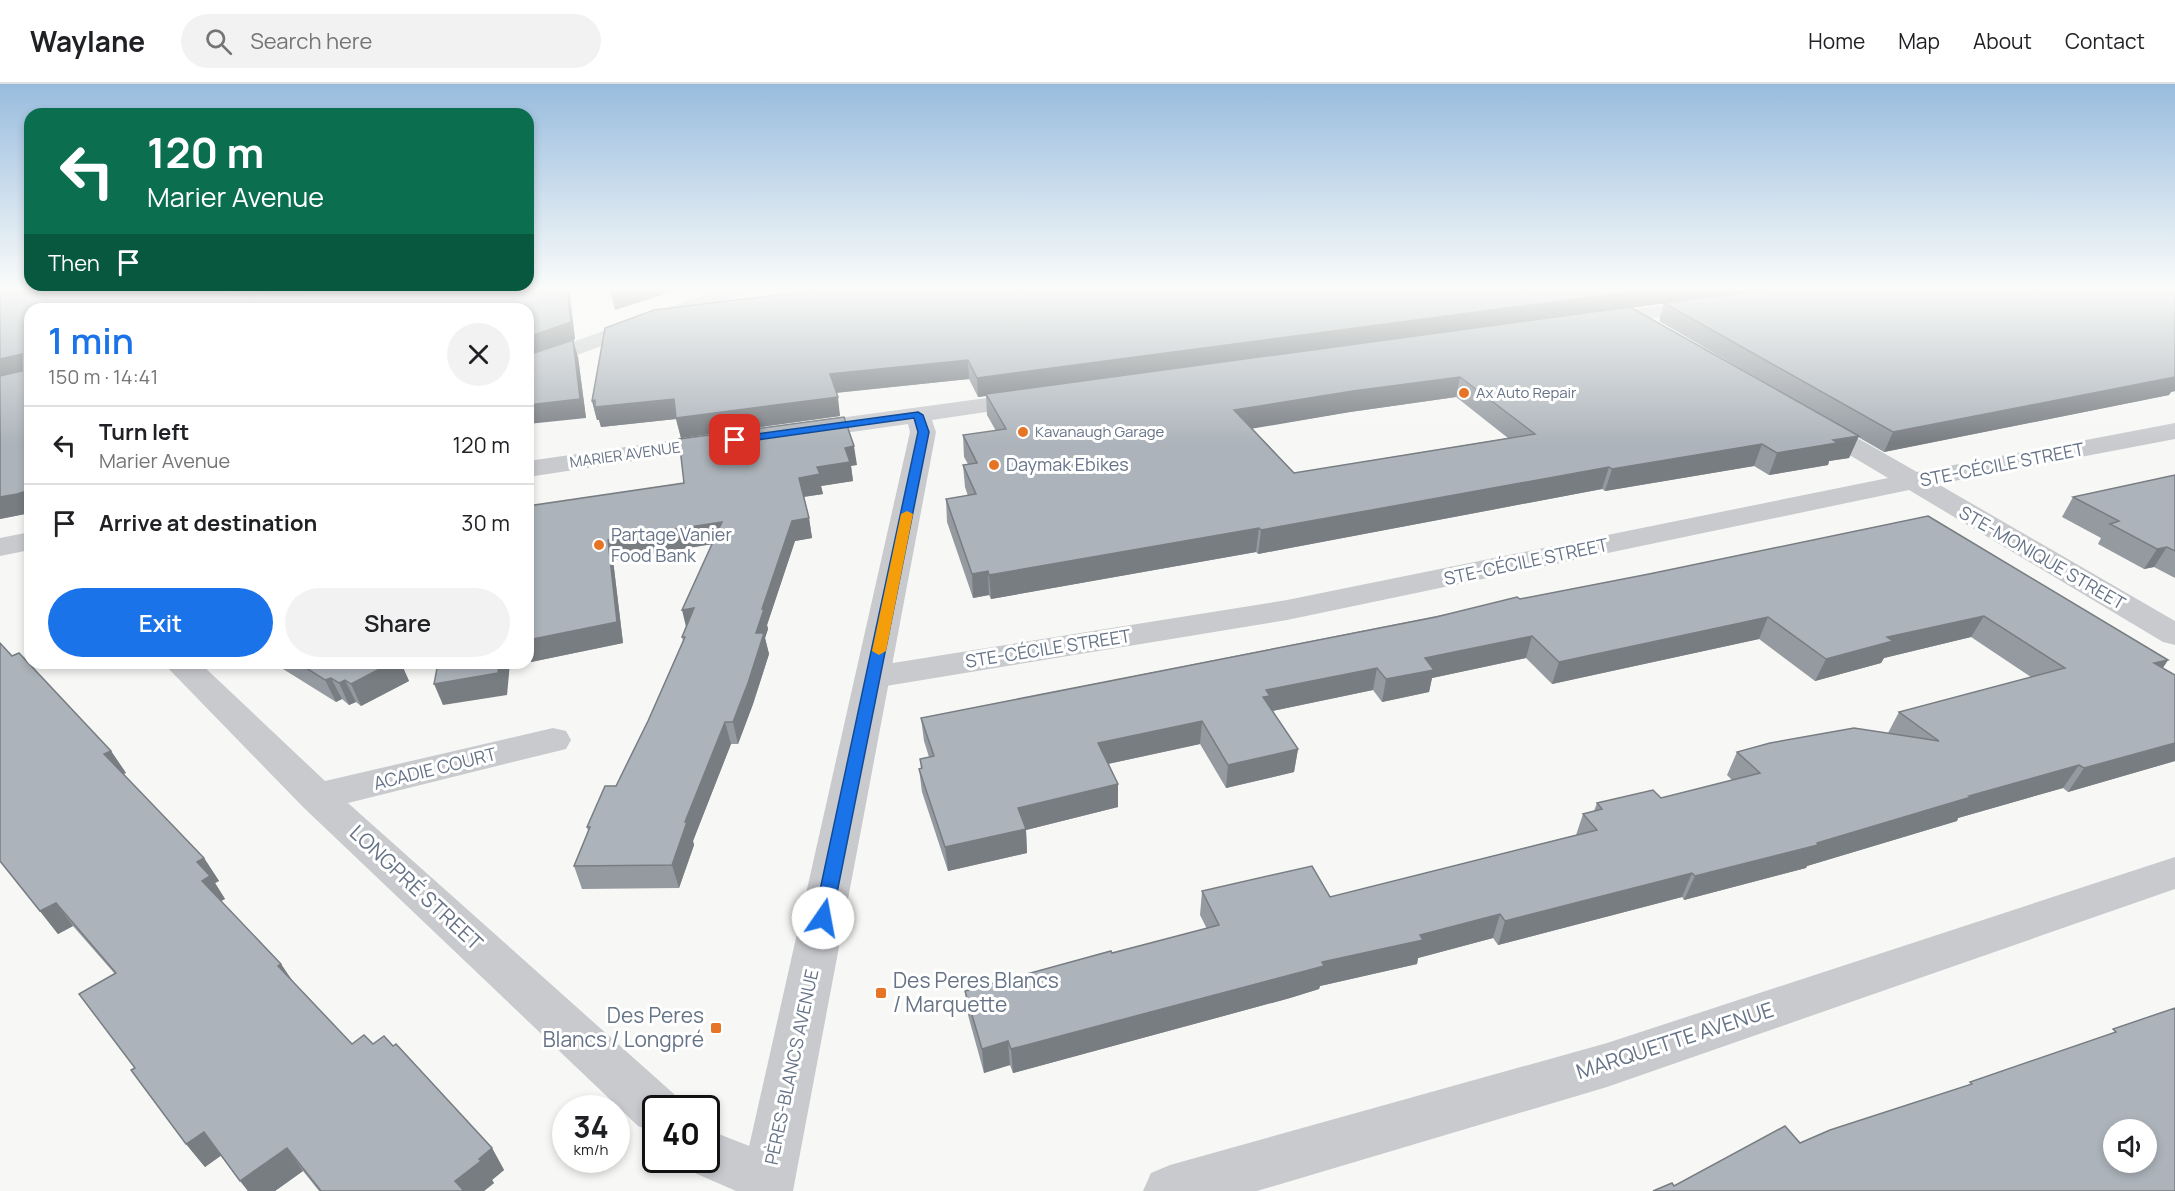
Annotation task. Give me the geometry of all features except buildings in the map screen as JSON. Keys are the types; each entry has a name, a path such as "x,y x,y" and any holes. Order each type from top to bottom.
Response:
{"street":[{"path":"534,364 598,341"},
{"path":"781,434 1057,395"},
{"name":"STE-MONIQUE STREET","path":"1792,410 2175,635"},
{"name":"PÈRES-BLANCS AVENUE","path":"768,1185 923,432 918,415"},
{"name":"STE-CÉCILE STREET","path":"874,677 1287,610 2175,431"},
{"name":"MARIER AVENUE","path":"534,468 746,438"},
{"path":"0,547 24,543"},
{"name":"LONGPRÉ STREET","path":"186,669 317,797 642,1097"},
{"name":"ACADIE COURT","path":"317,797 553,740"},
{"name":"MARQUETTE AVENUE","path":"1170,1191 1607,1065 2175,873"},
{"path":"720,1160 768,1185"}],"slow traffic":[{"path":"879,651 907,514"}],"place":[{"name":"Ax Auto Repair","path":"1464,393"},
{"name":"Kavanaugh Garage","path":"1023,432"},
{"name":"Daymak Ebikes","path":"994,465"},
{"name":"Partage Vanier Food Bank","path":"599,545"},
{"name":"Des Peres Blancs / Marquette","path":"881,993"},
{"name":"Des Peres Blancs / Longpré","path":"716,1028"}],"route":[{"path":"735,440 918,415 923,432 823,918"}]}
